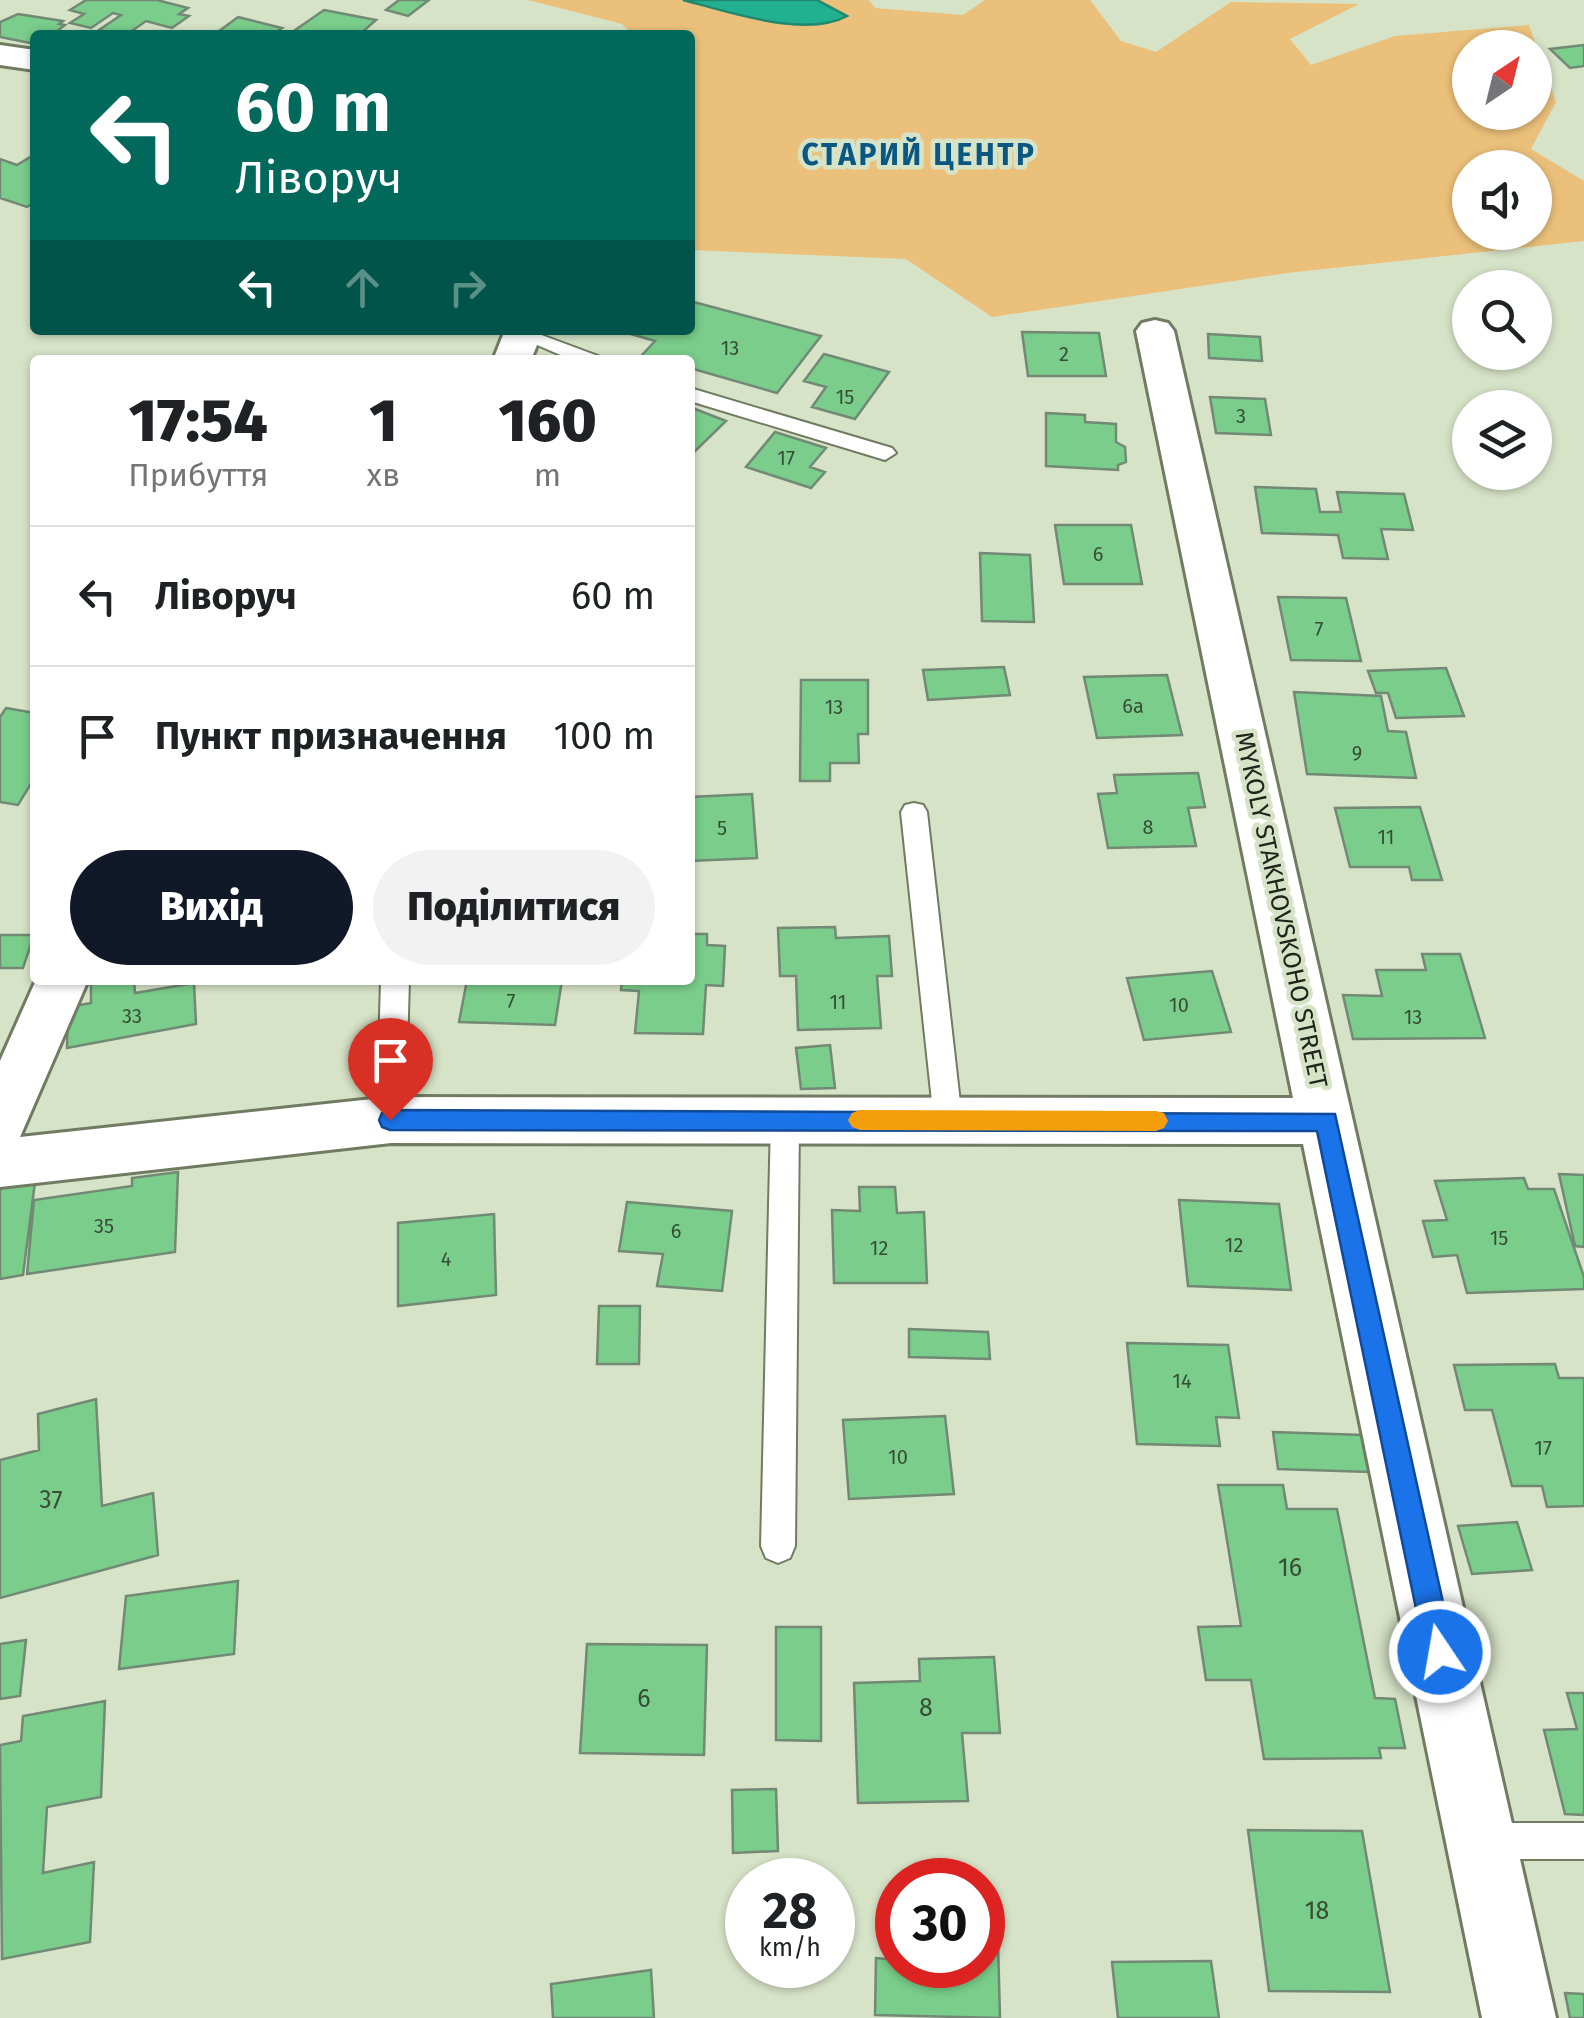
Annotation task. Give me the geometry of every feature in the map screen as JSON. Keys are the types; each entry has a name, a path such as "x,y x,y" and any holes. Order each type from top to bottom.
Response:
{"street":[{"path":"0,54 30,59"},
{"name":"MYKOLY STAKHOVSKOHO STREET","path":"1155,330 1519,2018"},
{"path":"0,1122 60,985"},
{"path":"0,1163 390,1120 1326,1121"}],"lane":[{"path":"520,342 571,355"},
{"path":"695,396 885,453"},
{"path":"914,812 948,1120"},
{"path":"390,1120 395,985"},
{"path":"778,1546 784,1120"},
{"path":"1480,1842 1584,1841"}],"shaded area":[{"path":"528,0 683,0 765,21 846,16 817,0 869,0 875,8 963,15 985,0 1090,0 1121,41 1156,52 1231,2 1359,4 1290,39 1311,65 1395,36 1452,31 1452,130 1541,130 1533,150 1452,150 1452,250 1500,250 1287,273 992,317 906,259 695,250 695,30 629,30 622,24"},
{"path":"1529,25 1531,30 1468,30"},
{"path":"1552,162 1584,181 1584,241 1552,244"}],"water":[{"path":"683,0 817,0 847,16 810,25 788,24"}],"building":[{"path":"86,0 157,0 188,8 179,14 189,16 172,28 146,21 133,30 99,30 121,15 113,13 91,28 70,23 84,14 70,10"},
{"path":"399,0 429,0 408,16 386,10"},
{"path":"324,10 376,20 365,30 295,30"},
{"path":"18,14 63,21 59,24 65,25 58,30 30,30 30,43 0,37 0,22"},
{"path":"238,17 282,28 279,30 220,30"},
{"path":"1584,45 1584,66 1570,68 1552,49"},
{"path":"30,157 27,207 0,198 0,159 17,165"},
{"path":"695,302 821,336 777,393 695,369 695,355 642,355 655,341 634,335 695,335"},
{"path":"1022,332 1099,333 1106,376 1028,376"},
{"path":"1208,334 1260,337 1262,361 1209,358"},
{"path":"824,354 889,372 855,419 812,407 826,387 804,381"},
{"path":"1210,397 1265,399 1271,435 1216,433"},
{"path":"695,409 726,421 695,451"},
{"path":"1046,413 1085,415 1085,422 1116,424 1116,442 1125,447 1126,462 1118,465 1118,470 1046,466"},
{"path":"775,432 826,448 810,467 825,472 811,488 746,467"},
{"path":"1255,487 1316,489 1320,512 1341,512 1337,492 1404,494 1413,530 1381,529 1388,559 1343,558 1338,535 1262,533"},
{"path":"1055,525 1131,525 1142,584 1064,584"},
{"path":"980,553 1030,555 1034,622 982,621"},
{"path":"1278,597 1346,598 1361,661 1291,660"},
{"path":"1004,667 1010,695 928,700 923,670"},
{"path":"1446,668 1464,716 1396,718 1388,693 1376,693 1368,671"},
{"path":"1167,675 1182,735 1097,738 1084,677"},
{"path":"801,680 868,680 868,734 858,734 859,763 830,763 830,781 800,781"},
{"path":"1294,692 1381,696 1388,731 1406,732 1416,778 1307,774"},
{"path":"6,708 30,712 30,785 18,805 0,802 0,717"},
{"path":"1198,773 1205,807 1188,808 1196,846 1108,848 1098,794 1117,793 1114,775"},
{"path":"752,794 757,858 695,861 695,797"},
{"path":"1420,807 1442,880 1412,880 1409,867 1350,867 1335,808"},
{"path":"835,927 836,938 889,936 892,976 877,976 881,1028 798,1030 796,976 780,976 778,928"},
{"path":"695,934 707,934 707,945 725,946 723,986 706,985 703,1034 635,1033 639,991 621,990 622,985 695,985"},
{"path":"0,935 30,935 23,968 0,968"},
{"path":"1422,954 1460,954 1485,1038 1353,1039 1343,995 1382,996 1376,970 1426,970"},
{"path":"1212,971 1231,1032 1144,1040 1127,978"},
{"path":"91,985 134,985 135,993 194,985 196,1024 67,1048 68,1007 91,1003"},
{"path":"466,985 561,985 555,1025 459,1022"},
{"path":"830,1045 835,1088 801,1089 796,1048"},
{"path":"178,1172 175,1252 27,1274 34,1200 132,1186 132,1178"},
{"path":"1559,1174 1584,1175 1584,1247 1575,1246"},
{"path":"1524,1178 1528,1189 1554,1189 1584,1277 1584,1289 1467,1293 1457,1255 1433,1257 1423,1221 1447,1220 1435,1181"},
{"path":"35,1182 23,1275 0,1279 0,1186"},
{"path":"859,1187 895,1187 897,1213 924,1212 927,1283 834,1283 832,1210 860,1211"},
{"path":"1179,1200 1279,1204 1291,1290 1188,1286"},
{"path":"627,1202 732,1211 722,1291 657,1286 663,1254 619,1251"},
{"path":"494,1214 496,1295 398,1306 398,1223"},
{"path":"599,1306 640,1306 639,1364 597,1364"},
{"path":"909,1329 988,1332 990,1359 909,1357"},
{"path":"1127,1343 1228,1345 1239,1418 1216,1417 1220,1446 1137,1444"},
{"path":"1555,1364 1559,1378 1584,1378 1584,1506 1547,1507 1542,1486 1512,1486 1492,1410 1465,1410 1454,1365"},
{"path":"96,1399 102,1506 153,1493 158,1555 0,1598 0,1460 39,1450 38,1414"},
{"path":"945,1416 954,1494 849,1499 843,1420"},
{"path":"1273,1432 1363,1435 1369,1472 1278,1469"},
{"path":"1218,1485 1283,1485 1287,1509 1337,1509 1375,1698 1395,1699 1405,1748 1379,1748 1381,1758 1264,1759 1251,1680 1206,1680 1198,1627 1241,1626"},
{"path":"1517,1522 1532,1570 1472,1574 1458,1526"},
{"path":"238,1581 234,1654 119,1669 126,1596"},
{"path":"776,1627 821,1627 821,1741 776,1740"},
{"path":"26,1640 20,1696 0,1699 0,1644"},
{"path":"587,1644 707,1645 704,1755 580,1753"},
{"path":"994,1657 1000,1733 962,1733 968,1801 858,1803 854,1683 920,1681 919,1659"},
{"path":"1567,1693 1584,1693 1584,1815 1565,1814 1544,1730 1577,1729"},
{"path":"105,1701 101,1797 47,1807 43,1873 94,1862 90,1942 2,1959 0,1745 21,1741 23,1716"},
{"path":"776,1789 778,1851 733,1853 732,1790"},
{"path":"1248,1830 1362,1831 1390,1992 1269,1991"},
{"path":"1211,1961 1219,2018 1118,2018 1112,1962"},
{"path":"651,1970 654,2018 553,2018 551,1984"},
{"path":"875,1988 999,1988 1000,2018 875,2015"},
{"path":"1565,1993 1584,1994 1584,2018 1570,2018"}],"slow traffic":[{"path":"860,1120 1156,1121"}],"district":[{"name":"СТАРИЙ ЦЕНТР","path":"919,155"}],"route":[{"path":"390,1120 1326,1121 1440,1652"}]}
